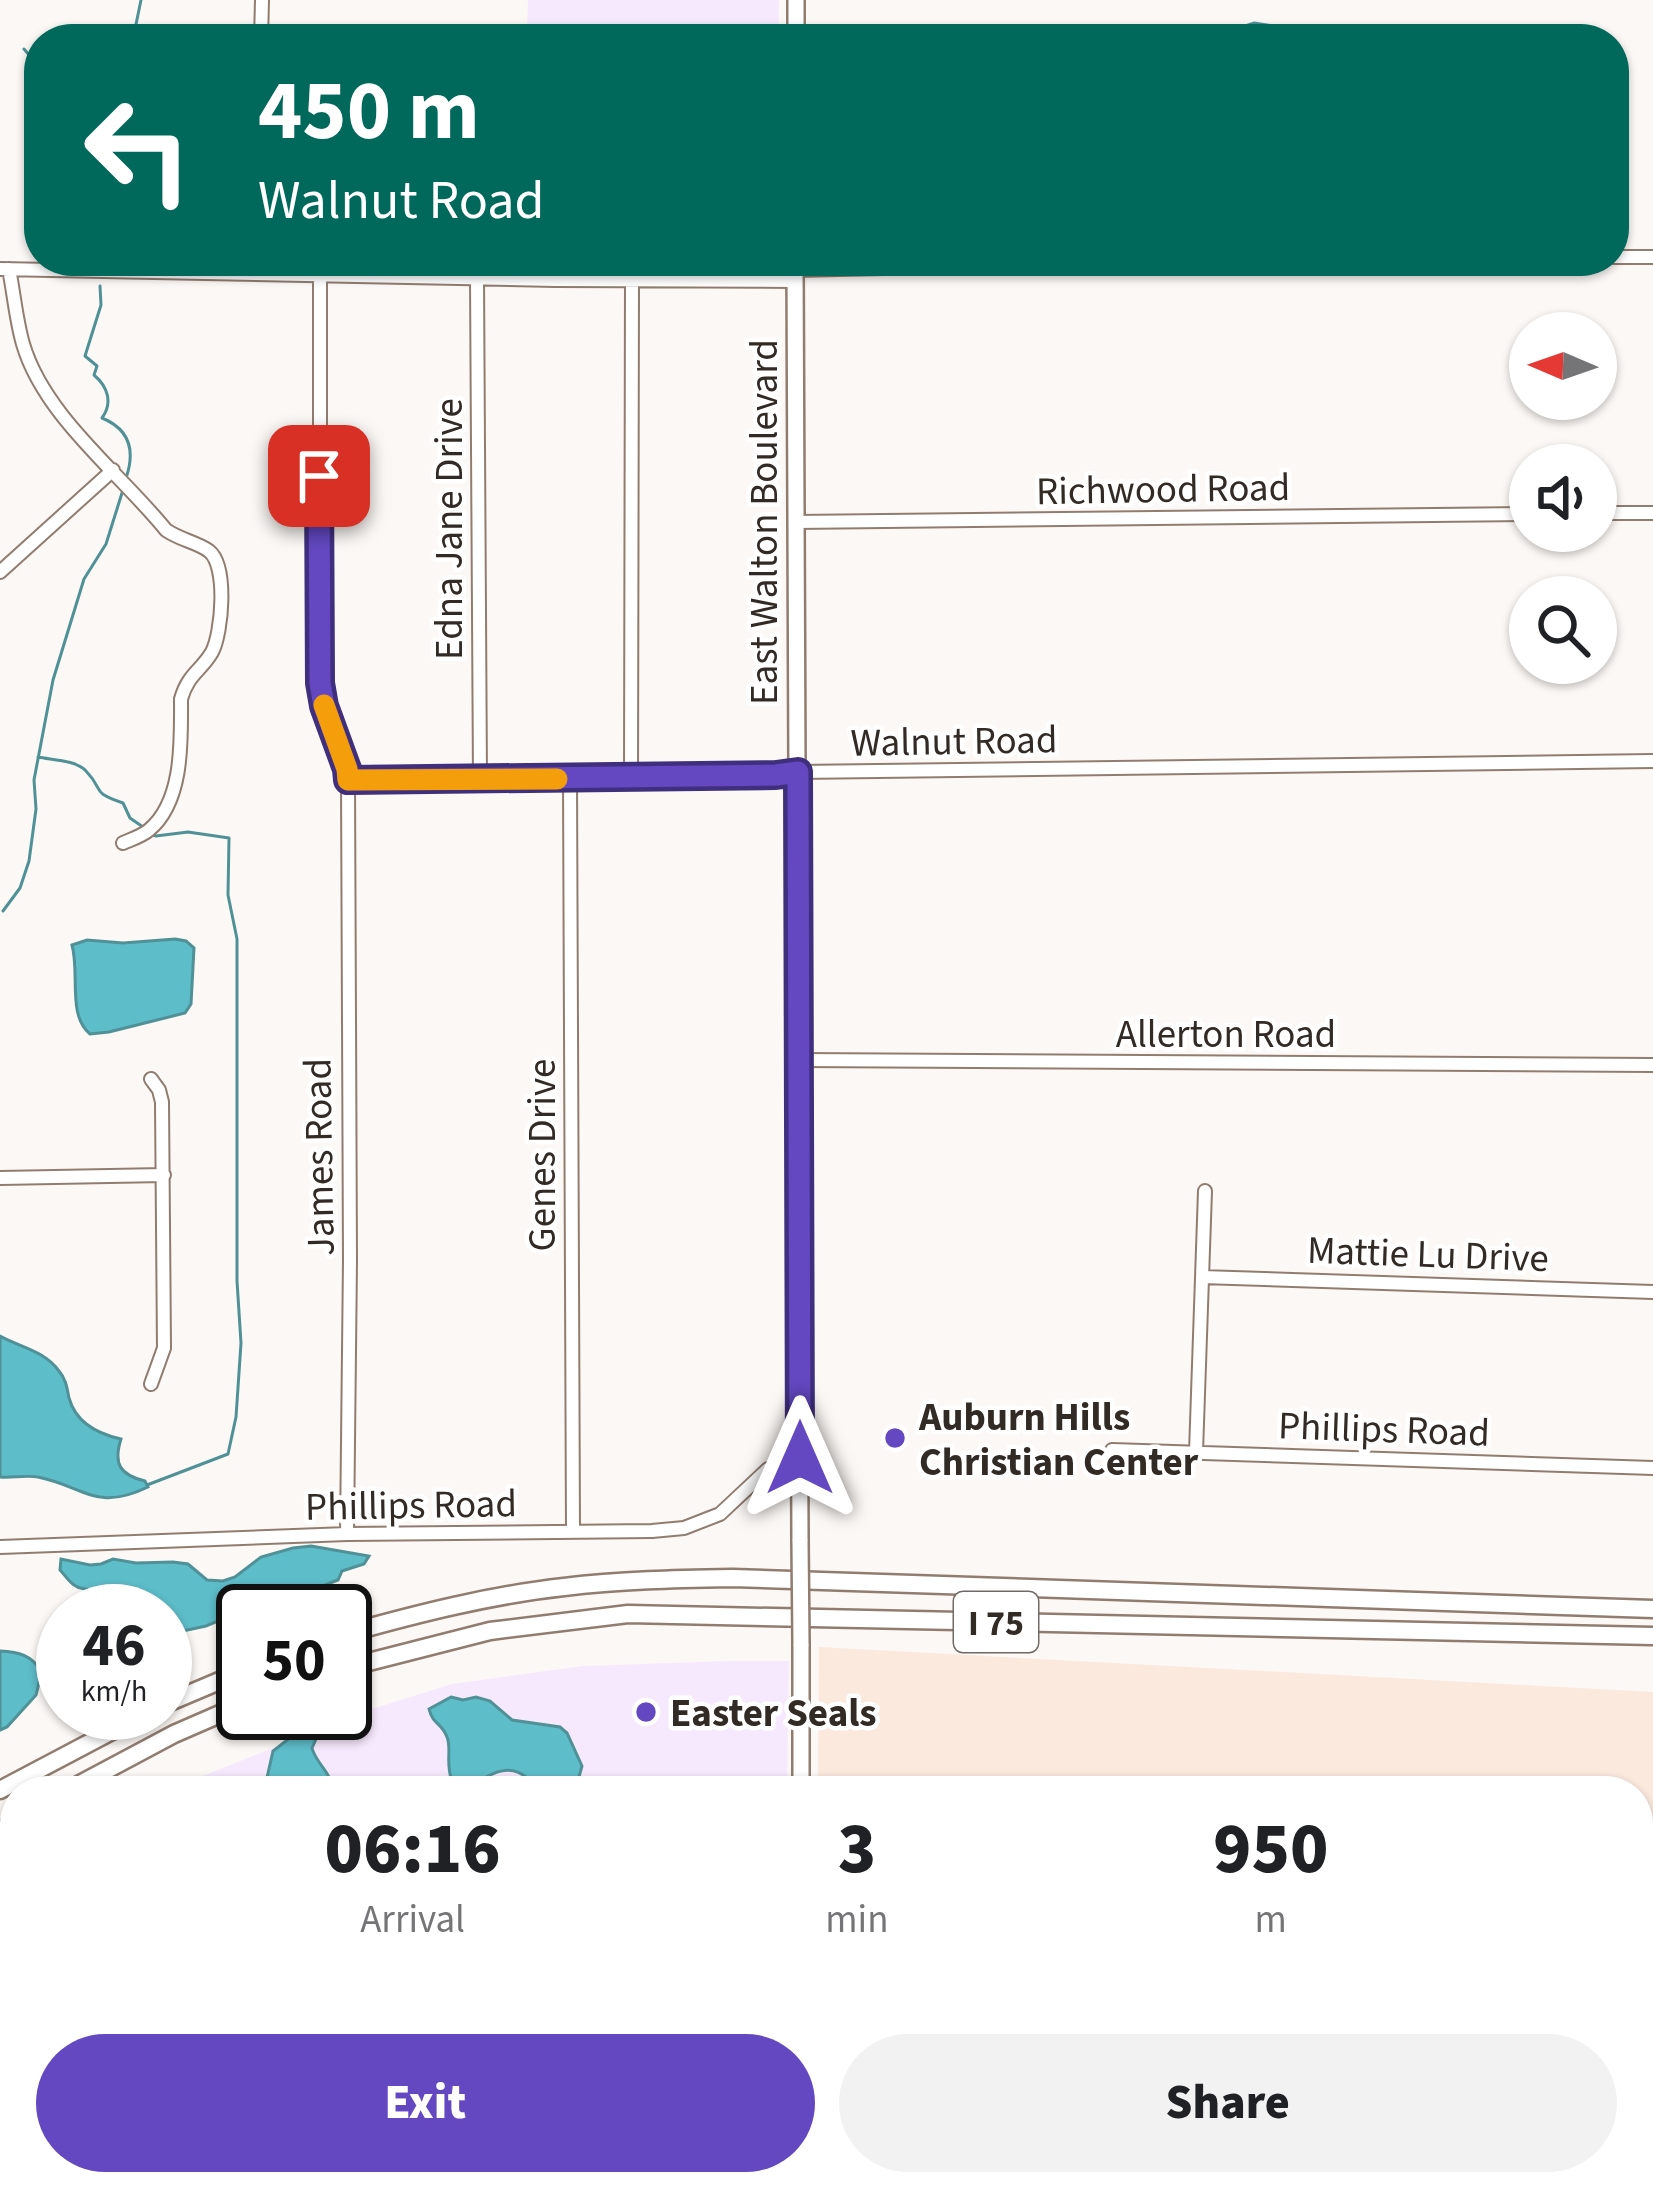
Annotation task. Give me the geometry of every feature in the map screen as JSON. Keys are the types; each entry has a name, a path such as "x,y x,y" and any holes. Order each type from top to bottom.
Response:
{"highway":[{"name":"I 75","path":"372,1627 561,1587 733,1578 1653,1609"},
{"name":"I 75","path":"372,1661 490,1630 628,1613 1653,1636"},
{"path":"95,1776 216,1716"},
{"path":"27,1776 95,1740"}],"main road":[{"name":"East Walton Boulevard","path":"795,276 801,1776"}],"street":[{"path":"5,269 23,346 63,416 166,530 213,554 220,571 219,635 181,699 181,754 174,789 147,832 123,843"},
{"path":"348,780 324,706 319,645 320,276 632,281 714,276"},
{"name":"Edna Jane Drive","path":"477,279 480,779"},
{"path":"631,778 632,281"},
{"path":"0,572 113,470"},
{"path":"1617,512 1653,513"},
{"name":"Richwood Road","path":"796,522 1509,514"},
{"name":"Walnut Road","path":"348,780 1653,761"},
{"name":"Genes Drive","path":"570,778 573,1532"},
{"name":"James Road","path":"347,1534 348,780"},
{"name":"Allerton Road","path":"799,1060 1653,1065"},
{"path":"151,1079 162,1102 164,1174 164,1348 151,1384"},
{"path":"0,1178 164,1174"},
{"path":"1196,1452 1205,1191"},
{"name":"Mattie Lu Drive","path":"1202,1277 1653,1292"},
{"name":"Phillips Road","path":"1112,1450 1653,1468"},
{"name":"Phillips Road","path":"0,1547 684,1528 720,1514 768,1469 800,1458"}],"shaded area":[{"path":"528,0 779,0 778,24 527,24"},
{"path":"819,1647 1653,1692 1653,1776 818,1776"},
{"path":"789,1661 787,1776 203,1776 292,1740 372,1740 372,1709 452,1684 583,1666"}],"water":[{"path":"175,939 194,948 191,1004 185,1013 90,1034 76,1005 72,945 87,940"},
{"path":"0,1336 53,1364 82,1421 121,1439 121,1467 148,1487 103,1497 38,1477 0,1477"},
{"path":"311,1546 369,1556 364,1564 342,1571 338,1580 328,1584 216,1584 216,1622 192,1629 192,1584 73,1584 60,1570 61,1559 90,1565 113,1559 173,1562 188,1564 207,1580 223,1581 261,1557"},
{"path":"0,1651 13,1652 36,1664 36,1695 0,1730"},
{"path":"451,1697 476,1697 490,1701 512,1720 560,1727 582,1766 579,1776 524,1776 507,1770 488,1776 451,1776 447,1737 429,1709"},
{"path":"287,1740 316,1740 312,1748 328,1776 267,1776 273,1751"}],"waterway":[{"path":"136,24 141,0"},
{"path":"100,286 101,305 85,356 97,366 94,375 107,395 102,418 128,441 127,475"},
{"path":"3,911 20,888 29,861 36,809 34,780 53,680 84,579 106,544 122,493"},
{"path":"38,757 82,767 102,793 123,803 130,818 143,827"},
{"path":"147,1485 228,1454 236,1417 241,1343 237,939 228,895 229,838 188,832 150,834"}],"slow traffic":[{"path":"324,705 348,780 557,779"}],"place":[{"name":"Auburn Hills Christian Center","path":"895,1438"},
{"name":"Easter Seals","path":"646,1712"}],"route":[{"path":"319,476 320,683 348,780 798,772 800,1458"}]}
